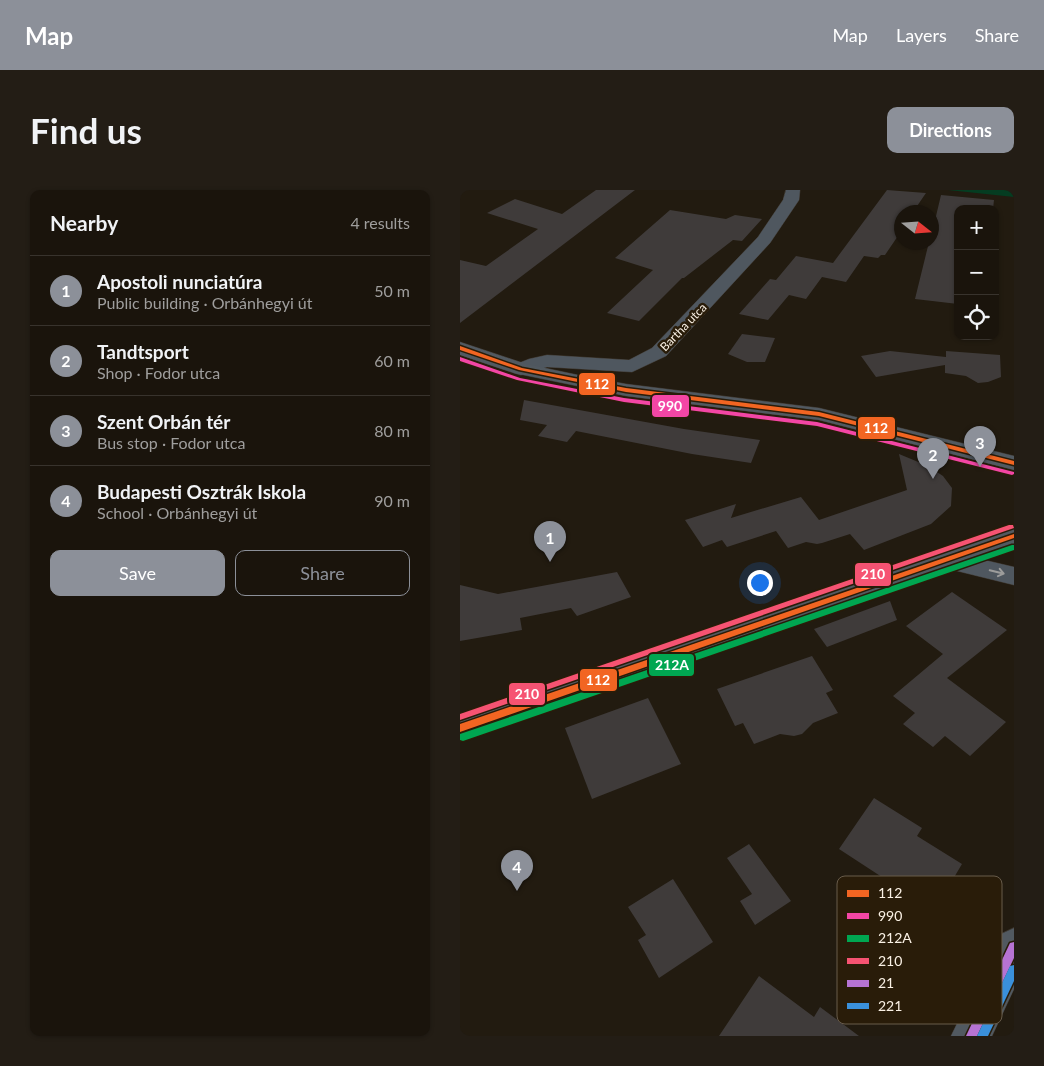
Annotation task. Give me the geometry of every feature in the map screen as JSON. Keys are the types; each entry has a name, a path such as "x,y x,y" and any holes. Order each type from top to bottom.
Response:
{"street":[{"name":"Bartha utca","path":"521,369 547,361 632,366 659,352 764,240 791,200 793,190"},
{"path":"460,348 521,369 626,390 818,414 1014,463"},
{"path":"460,728 1014,536"},
{"path":"946,560 1014,576"},
{"path":"1002,972 1014,947"},
{"path":"971,1036 977,1024"}],"green space":[{"path":"948,190 1014,190 1014,197"}],"building":[{"path":"596,190 635,190 460,323 460,260 486,266 538,229 487,213 515,199 562,214"},
{"path":"887,190 926,193 918,205 894,205 894,242 885,255 881,255 878,258 864,256 846,282 822,277 806,299 789,295 768,320 739,314 770,279 776,280 796,256 833,263"},
{"path":"941,195 994,200 993,205 954,205 954,304 915,299 927,250 939,250 939,205"},
{"path":"670,210 726,219 735,215 762,219 742,241 733,240 682,278 639,321 607,313 653,270 615,258"},
{"path":"742,334 775,338 765,362 747,362 728,354"},
{"path":"890,351 946,357 946,351 1000,355 1001,377 988,382 978,383 966,376 945,373 945,365 876,377 861,356"},
{"path":"524,400 684,429 760,440 751,463 692,454 576,431 567,442 538,436 547,425 520,420"},
{"path":"899,454 928,466 943,476 952,488 951,506 931,524 864,550 850,534 822,543 806,542 788,548 776,531 727,547 722,540 703,547 685,520 736,504 731,518 801,497 819,520 907,490"},
{"path":"617,572 631,597 577,616 571,608 520,618 522,630 460,641 460,585 498,594"},
{"path":"952,592 1007,630 947,678 1006,722 970,756 945,736 933,747 903,724 915,713 893,696 943,654 906,626"},
{"path":"890,601 897,620 827,647 814,629"},
{"path":"812,656 833,690 826,693 838,713 813,723 802,734 794,736 780,734 754,744 743,723 735,726 717,689"},
{"path":"648,698 681,764 592,799 565,728"},
{"path":"874,798 922,828 917,836 962,864 955,876 880,876 839,849"},
{"path":"749,844 791,901 755,925 740,901 752,894 727,858"},
{"path":"673,879 713,942 659,978 638,940 646,935 628,907"},
{"path":"759,976 814,1017 820,1007 837,1020 837,1024 843,1024 859,1036 719,1036"}],"transit line":[{"name":"112","path":"460,348 521,369 626,390 819,414 1014,463"},
{"name":"990","path":"460,359 519,379 624,400 817,424 1012,473"},
{"name":"210","path":"460,717 1011,527"},
{"name":"112","path":"460,728 1014,536"},
{"name":"212A","path":"463,737 1014,547"},
{"name":"21","path":"1002,972 1014,947"},
{"name":"221","path":"1002,995 1014,970"},
{"name":"21","path":"971,1036 977,1024"},
{"name":"221","path":"982,1036 988,1024"}],"place":[{"name":"Szent Orbán tér","path":"980,467"},
{"name":"Tandtsport","path":"933,479"},
{"name":"Apostoli nunciatúra","path":"550,562"},
{"name":"Budapesti Osztrák Iskola","path":"517,891"}]}
